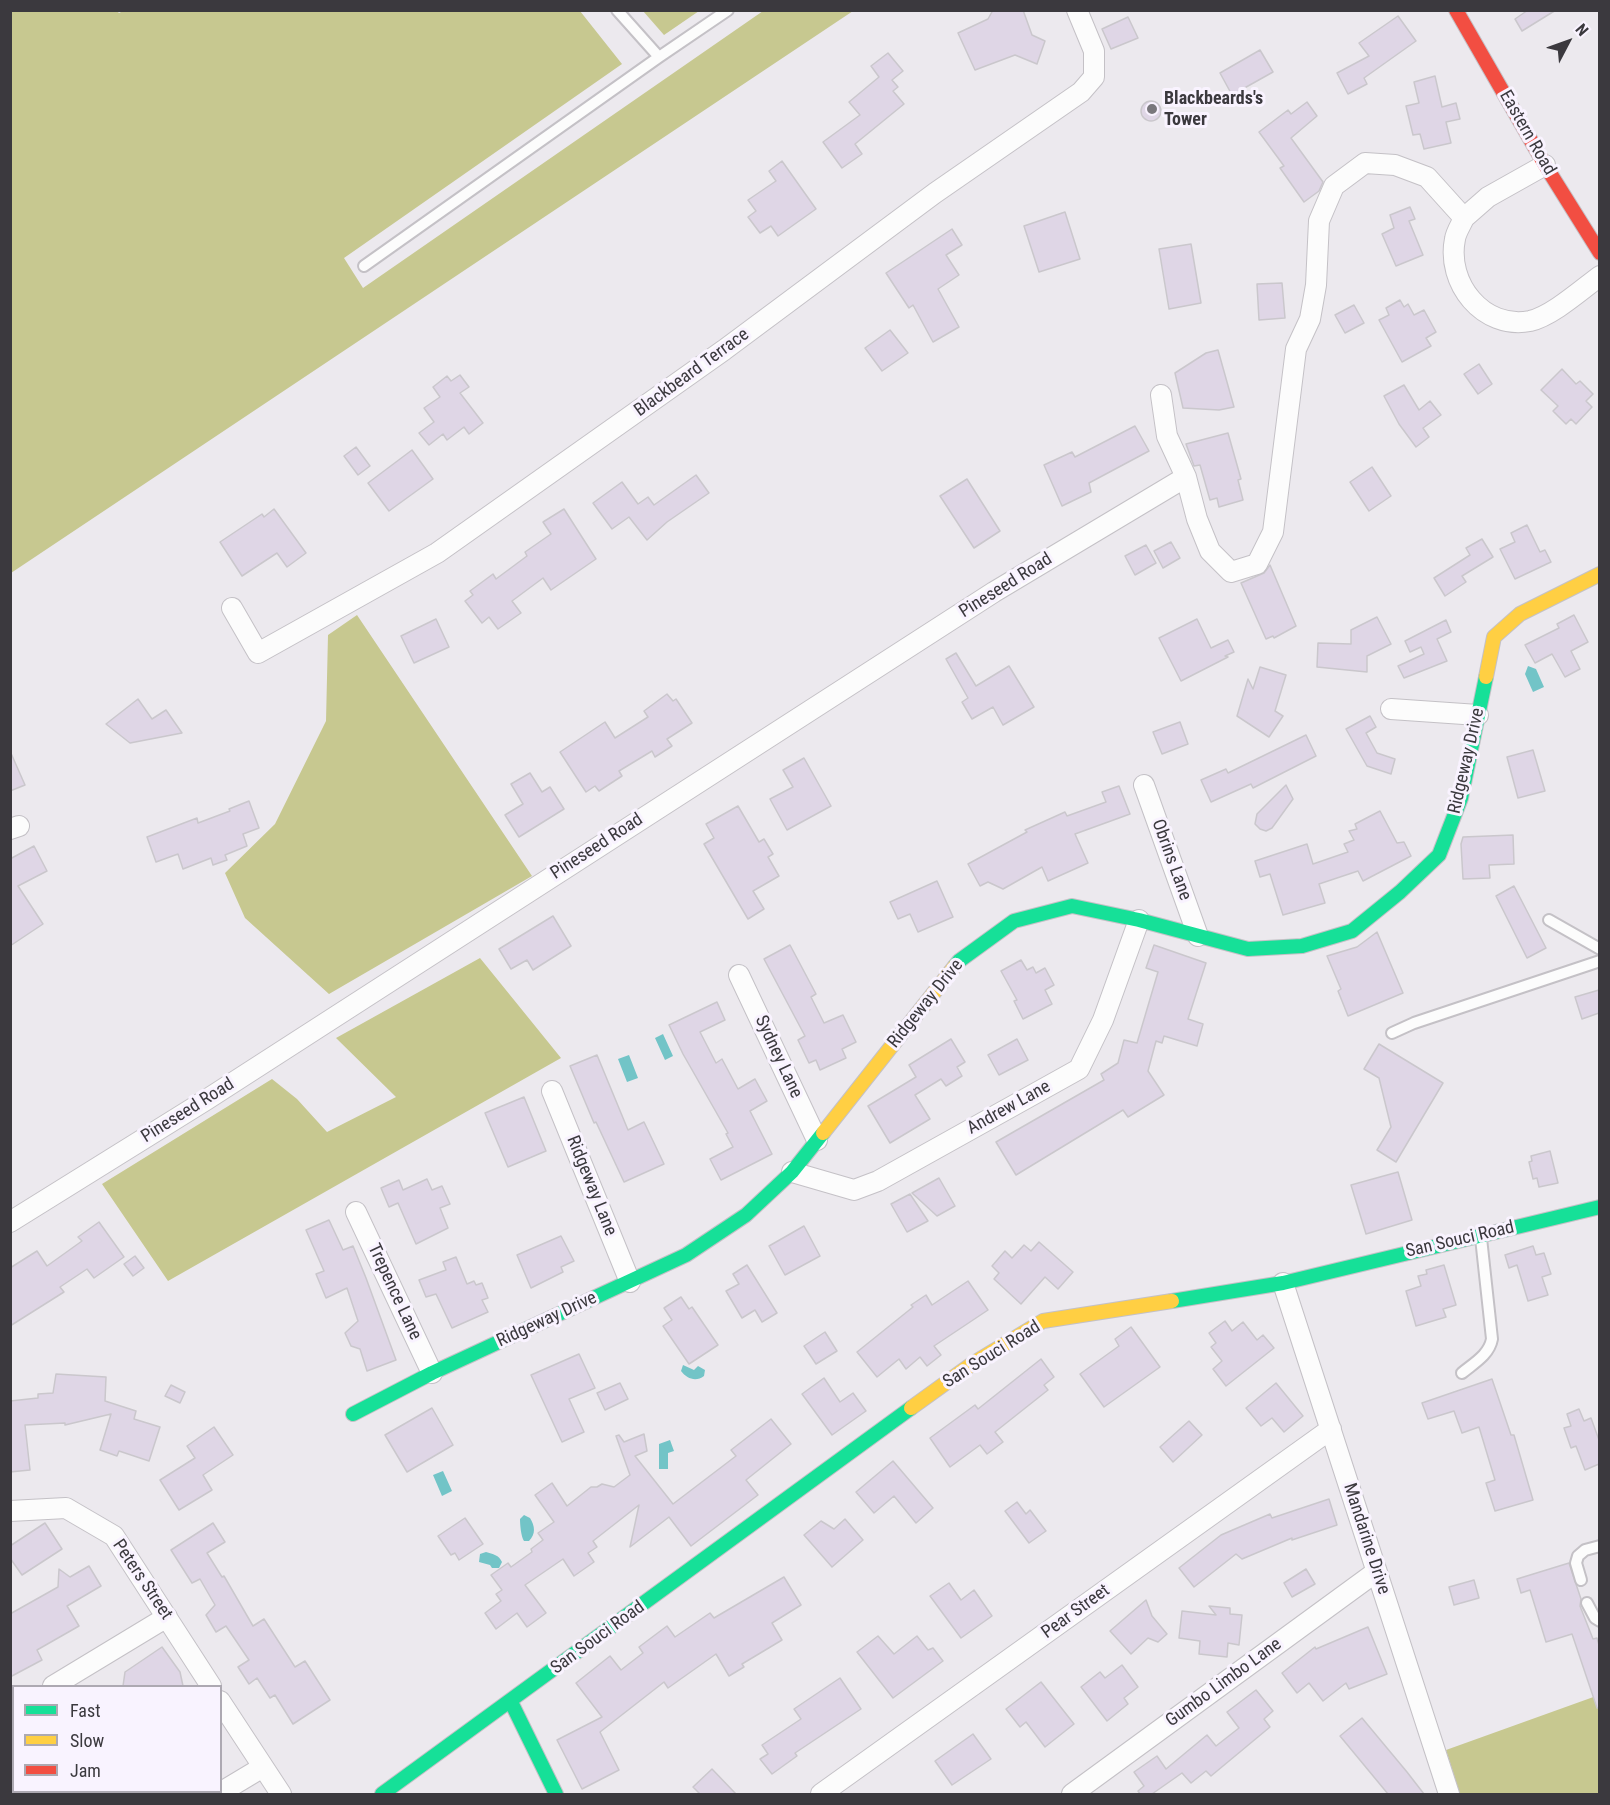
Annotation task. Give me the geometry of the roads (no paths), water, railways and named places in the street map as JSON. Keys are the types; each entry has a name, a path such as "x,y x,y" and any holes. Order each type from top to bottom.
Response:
{"main road":[{"name":"Eastern Road","path":"1456,10 1599,254"},
{"name":"Ridgeway Drive","path":"353,1414 432,1373 686,1255 746,1215 792,1172 959,961 1014,921 1072,906 1139,920 1248,949 1302,946 1353,931 1400,892 1439,855 1461,798 1494,637 1520,614 1599,574"},
{"name":"San Souci Road","path":"382,1794 972,1364 1043,1321 1283,1283 1599,1207"},
{"path":"511,1702 556,1794"}],"street":[{"name":"Blackbeard Terrace","path":"232,608 258,653 437,553 530,489 734,343 934,194 1081,92 1094,77 1094,51 1077,10"},
{"path":"1161,395 1167,436 1186,477 1197,519 1210,551 1231,572 1257,564 1273,532 1296,349 1310,319 1316,285 1318,221 1334,186 1365,163 1395,165 1427,177 1464,218"},
{"path":"1545,165 1488,197 1464,218 1455,239 1455,262 1460,285 1473,303 1489,315 1505,321 1530,321 1548,313 1599,276"},
{"name":"Pineseed Road","path":"10,1222 206,1100 994,592 1186,477"},
{"path":"1391,709 1478,715"},
{"name":"Obrins Lane","path":"1144,785 1198,936"},
{"name":"Andrew Lane","path":"792,1172 854,1190 878,1180 1079,1069 1103,1020 1139,920"},
{"name":"Sydney Lane","path":"739,975 818,1140"},
{"name":"Ridgeway Lane","path":"552,1091 630,1282"},
{"name":"Trepence Lane","path":"356,1212 432,1373"},
{"name":"Mandarine Drive","path":"1283,1283 1449,1794"},
{"name":"Pear Street","path":"821,1794 1331,1429"},
{"name":"Peters Street","path":"10,1511 66,1508 114,1536 211,1685"},
{"name":"Gumbo Limbo Lane","path":"1072,1794 1376,1572"},
{"path":"55,1685 167,1617"},
{"path":"222,1704 281,1794"},
{"path":"222,1792 263,1767"}],"lane":[{"path":"617,10 658,57"},
{"path":"364,266 658,57 728,10"},
{"path":"1549,920 1599,949"},
{"path":"1392,1033 1414,1023 1599,962"},
{"path":"1462,1373 1491,1347 1493,1332 1481,1234"},
{"path":"1581,1580 1576,1563 1578,1556 1585,1550 1599,1546"},
{"path":"1587,1603 1599,1621"}],"water":[{"path":"1528,666 1536,669 1544,687 1533,692 1525,674"},
{"path":"663,1034 673,1056 665,1060 655,1038"},
{"path":"629,1055 638,1078 627,1082 618,1059"},
{"path":"683,1365 694,1370 698,1366 705,1370 704,1376 698,1379 689,1378 681,1371"},
{"path":"670,1440 674,1451 668,1453 668,1469 659,1469 659,1444"},
{"path":"443,1471 452,1491 442,1496 433,1475"},
{"path":"524,1515 530,1518 534,1527 533,1536 529,1541 524,1541 521,1534 520,1519"},
{"path":"486,1552 499,1558 502,1562 499,1568 492,1568 490,1565 479,1562 480,1554"}],"place":[{"name":"Blackbeards's Tower","path":"1152,109"}]}
